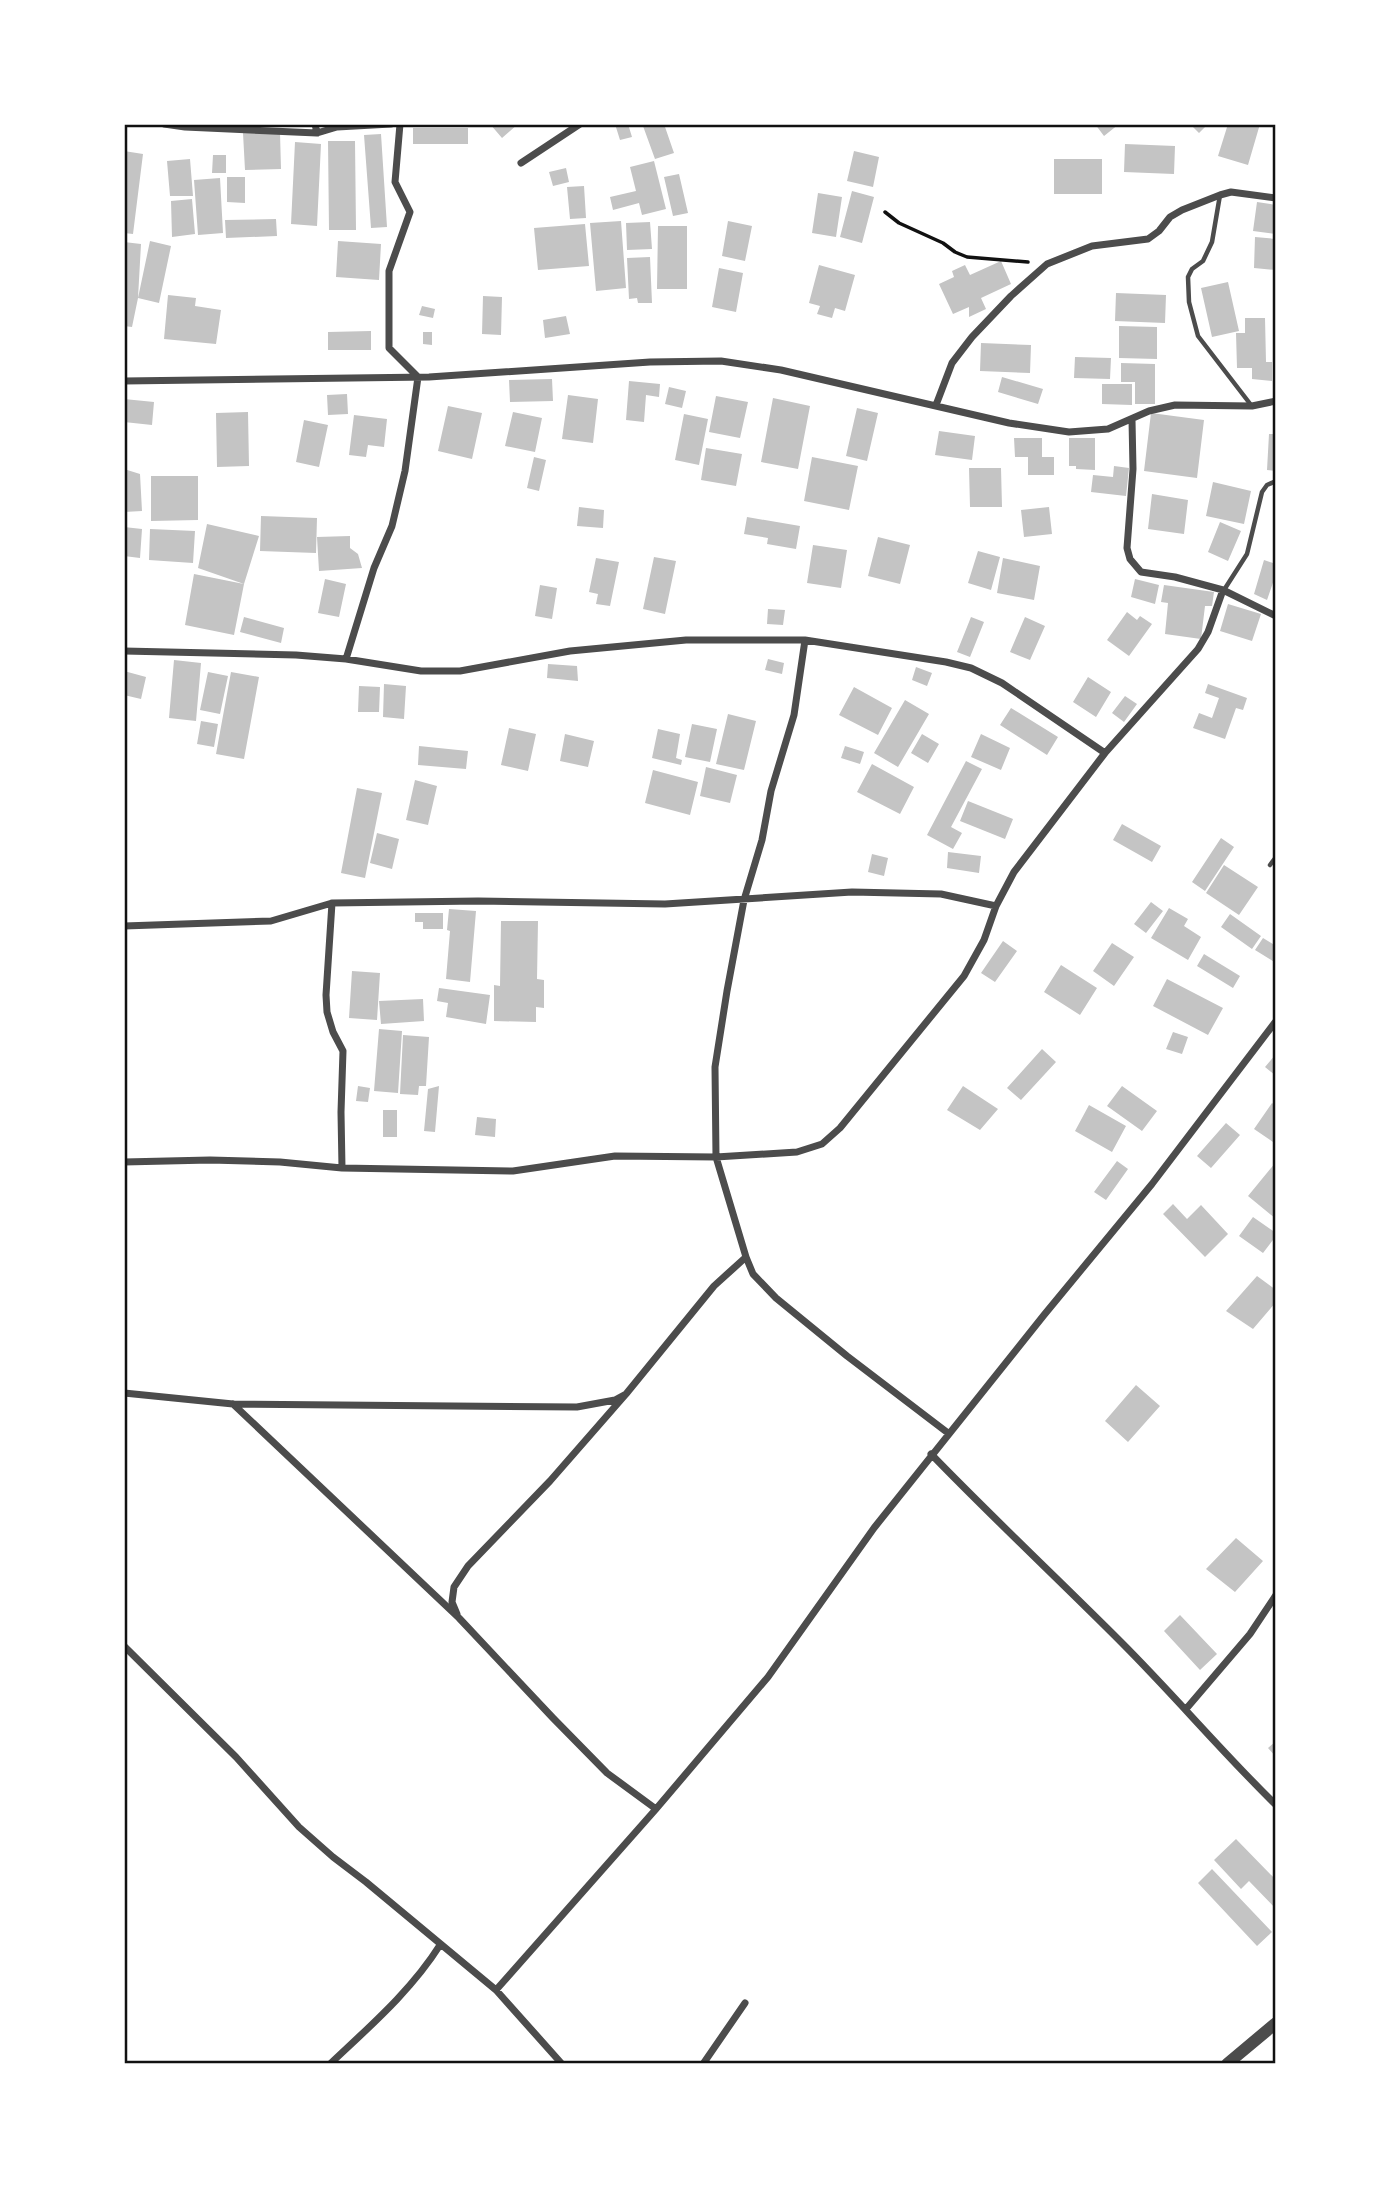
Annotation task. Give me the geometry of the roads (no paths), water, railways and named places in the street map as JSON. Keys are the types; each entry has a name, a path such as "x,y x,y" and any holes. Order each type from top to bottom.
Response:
{"street":[{"path":"164,124 317,133 337,127 391,124"},
{"path":"315,124 317,133"},
{"path":"400,124 395,182 410,212 389,271 389,348 418,377"},
{"path":"521,163 580,124"},
{"path":"936,405 952,363 1011,296 1047,264 1091,246 1148,239 1159,231 1170,217 1220,195 1231,192 1276,198"},
{"path":"124,381 418,377 650,362 721,361 781,370 1009,424 1069,432 1108,429 1149,411 1175,405 1252,406 1276,401"},
{"path":"346,659 374,568 392,526 405,471 418,377"},
{"path":"1132,420 1133,470 1127,548 1130,559 1141,572 1175,577 1223,590 1276,617"},
{"path":"124,1163 210,1160 280,1162 342,1168 513,1171 615,1156 716,1157 797,1152 822,1144 840,1128 964,976 984,940 996,906 1014,872 1105,753 1198,649 1208,632 1223,590"},
{"path":"805,640 794,716 778,762 762,840 744,900 715,1067 716,1157 753,1274 776,1298 847,1356 948,1433"},
{"path":"124,651 296,655 346,659 421,671 460,670 570,651 673,642 805,640 971,668 1002,684 1105,753"},
{"path":"124,926 271,921 332,903 478,901 665,904 852,892 941,894 996,906"},
{"path":"332,903 326,995 327,1012 333,1032 344,1051 342,1168"},
{"path":"496,1990 768,1677 874,1528 931,1454 1152,1184 1276,1021"},
{"path":"459,1618 452,1602 454,1587 468,1566 550,1481 715,1286 746,1257"},
{"path":"124,1393 233,1404 578,1407 615,1400 626,1394"},
{"path":"233,1404 459,1618 607,1773 656,1809"},
{"path":"931,1454 1186,1709 1276,1805"},
{"path":"1186,1709 1250,1634 1276,1595"},
{"path":"124,1646 236,1757 299,1827 496,1990 562,2064"},
{"path":"330,2064 387,2010 430,1961 440,1945"},
{"path":"703,2064 745,2003"},
{"path":"1227,2064 1276,2023"}],"lane":[{"path":"1220,195 1212,242 1203,261 1192,269 1188,277 1189,302 1198,336 1252,406"},
{"path":"1223,590 1247,555 1262,492 1267,485 1276,481"},
{"path":"1270,866 1276,857"}]}
